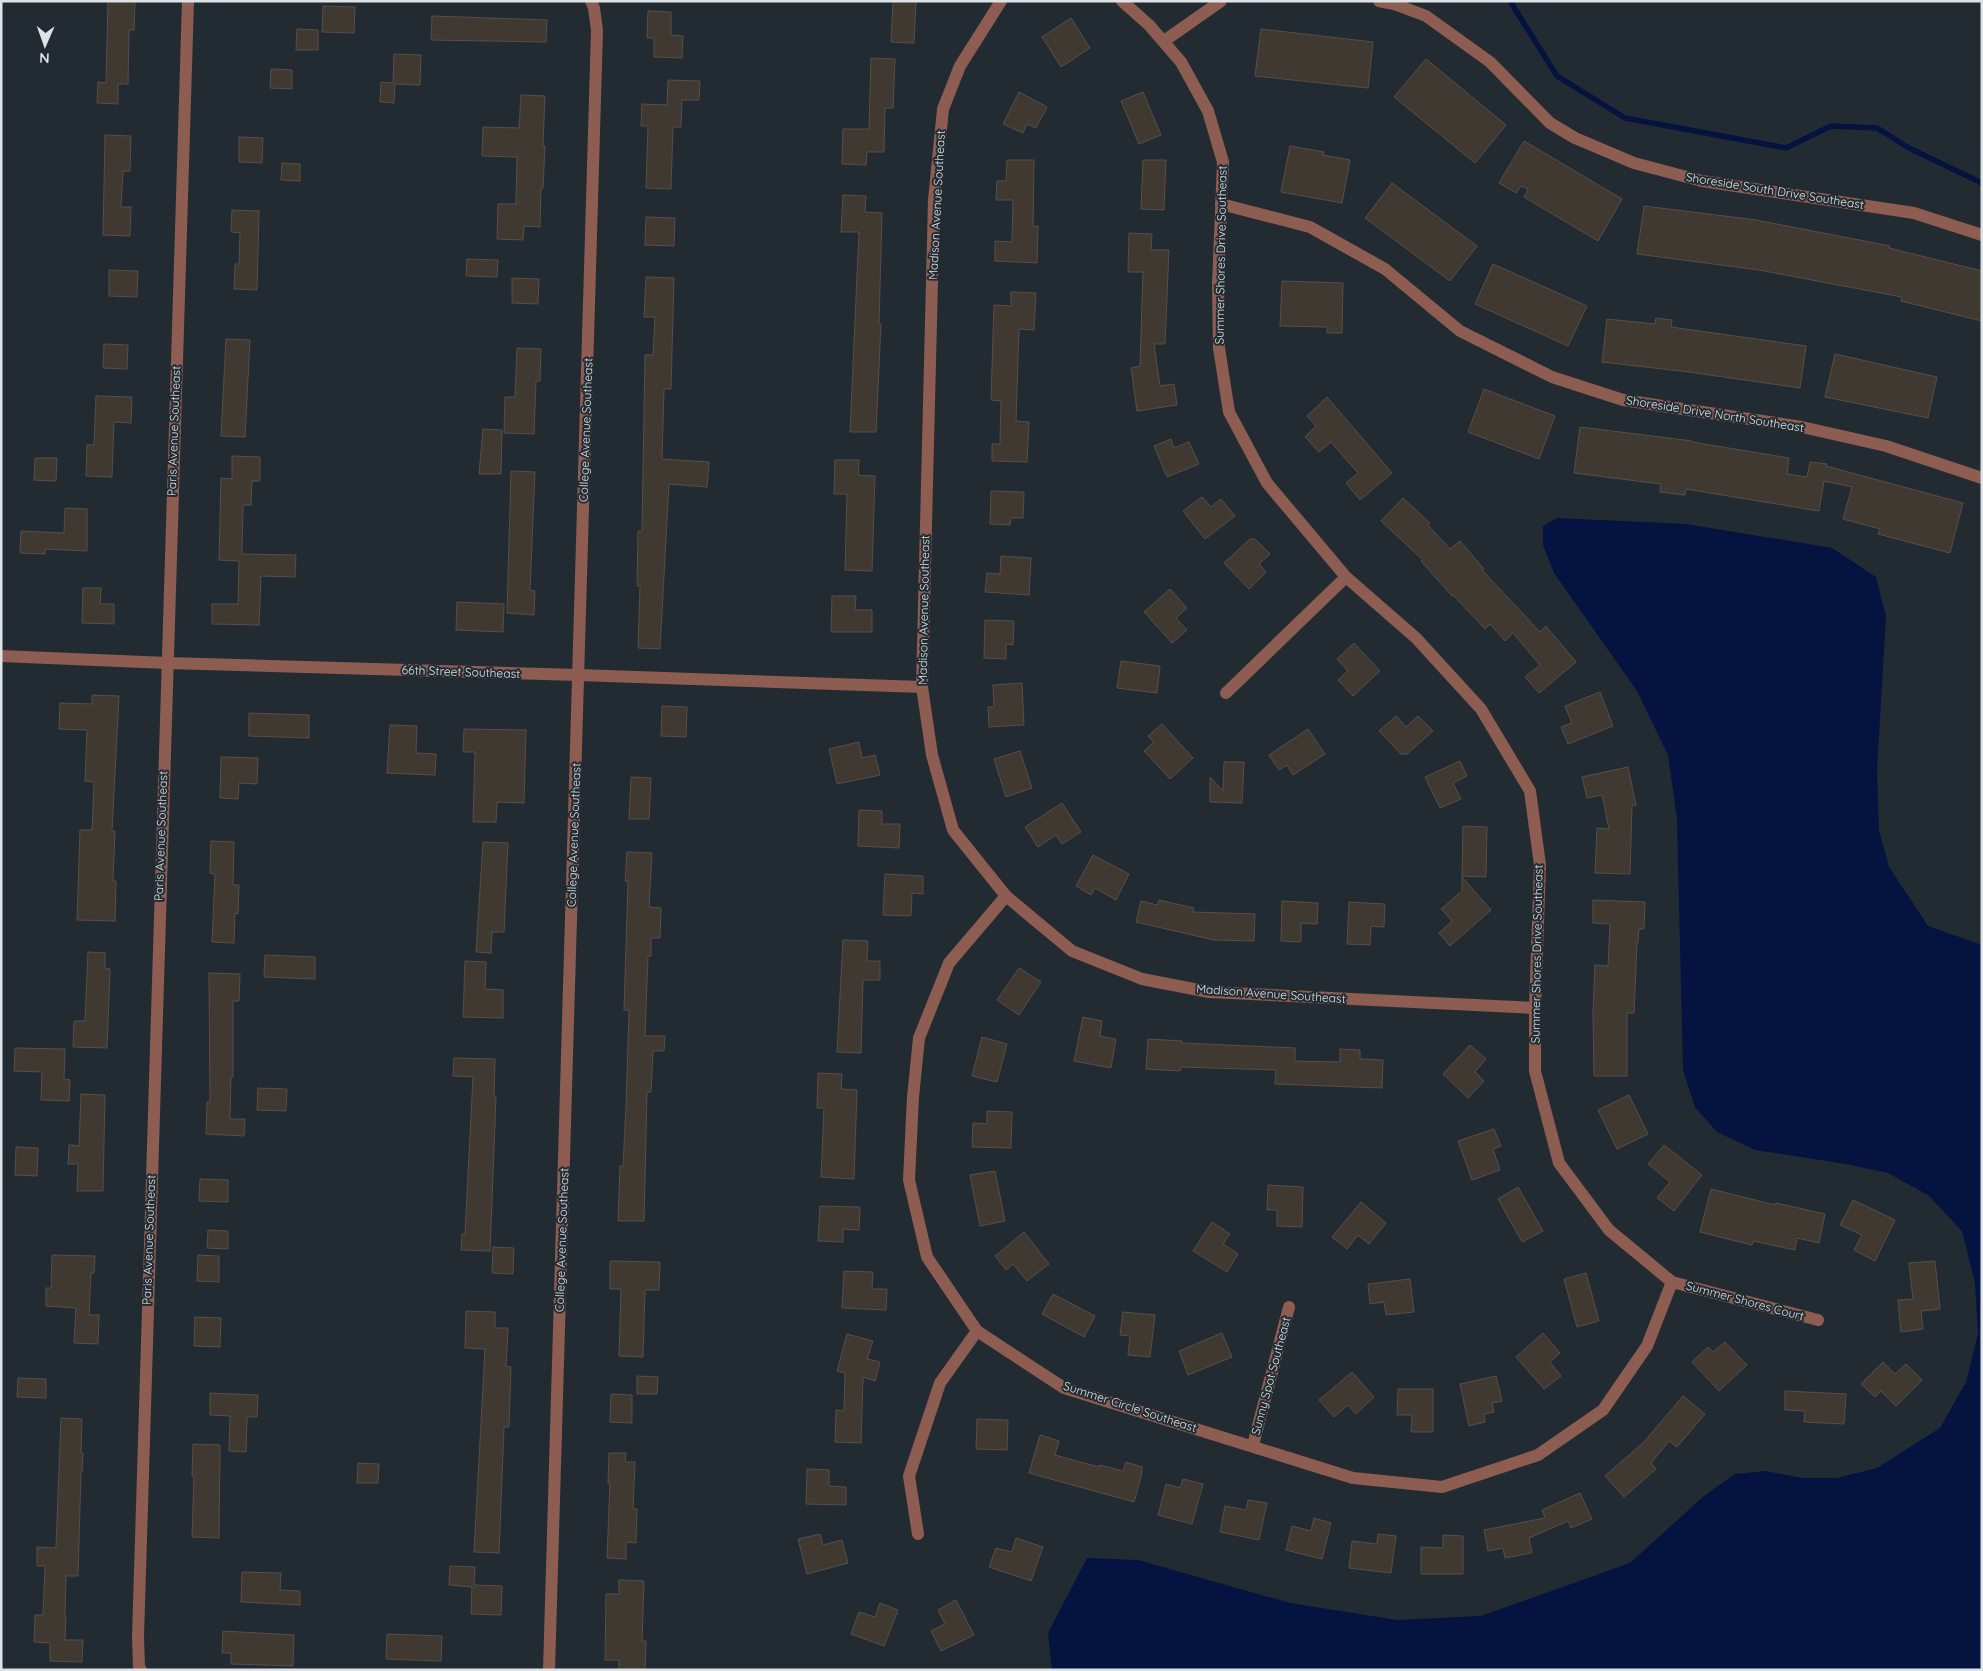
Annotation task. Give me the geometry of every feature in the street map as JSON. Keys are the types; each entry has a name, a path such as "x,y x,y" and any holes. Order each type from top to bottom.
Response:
{"street":[{"name":"Paris Avenue Southeast","path":"141,1670 139,1667 138,1637 188,1"},
{"name":"College Avenue Southeast","path":"549,1670 598,30 591,1"},
{"name":"Madison Avenue Southeast","path":"1000,1 960,66 942,109 934,200 922,687 932,756 953,830 1006,896 1072,950 1142,980 1209,992 1535,1008"},
{"name":"Summer Shores Drive Southeast","path":"1122,1 1149,25 1181,62 1208,111 1223,162 1218,285 1219,348 1229,412 1267,483 1346,577 1416,638 1481,709 1530,791 1540,866 1535,1008 1535,1071 1559,1163 1609,1230 1672,1282"},
{"path":"1164,41 1221,1"},
{"name":"Shoreside South Drive Southeast","path":"1379,1 1394,4 1426,16 1490,62 1550,123 1575,138 1634,163 1702,181 1914,213 1982,234"},
{"name":"Shoreside Drive North Southeast","path":"1221,204 1310,227 1385,269 1460,331 1552,377 1622,400 1802,427 1886,446 1982,478"},
{"path":"1226,693 1346,577"},
{"name":"66th Street Southeast","path":"1,656 167,664 579,675 922,687"},
{"name":"Summer Circle Southeast","path":"1006,896 949,963 919,1038 913,1097 909,1180 927,1257 977,1331 1064,1388 1353,1478 1442,1487 1538,1455 1603,1410 1647,1346 1672,1282"},
{"name":"Summer Shores Court","path":"1672,1282 1818,1320"},
{"name":"Sunny Spot Southeast","path":"1253,1446 1289,1307"},
{"path":"918,1534 910,1476 940,1383 977,1331"}],"water":[{"path":"1557,518 1686,524 1832,548 1876,577 1886,616 1877,770 1879,830 1889,867 1928,926 1982,945 1982,1670 1052,1670 1048,1633 1087,1558 1138,1560 1290,1603 1397,1620 1481,1616 1630,1563 1704,1496 1735,1474 1765,1471 1803,1478 1837,1478 1877,1468 1940,1428 1966,1382 1978,1334 1975,1283 1962,1231 1928,1195 1888,1173 1846,1164 1755,1150 1717,1132 1695,1107 1683,1070 1677,819 1668,755 1637,691 1554,573 1543,545 1543,526"}],"building":[{"path":"108,1 135,1 134,30 129,30 128,84 118,84 118,104 97,103 98,82 106,83"},
{"path":"893,1 916,1 914,43 891,42"},
{"path":"323,6 355,7 354,33 322,32"},
{"path":"648,11 671,12 671,35 683,36 682,58 654,57 654,38 647,38"},
{"path":"432,16 547,20 546,42 431,40"},
{"path":"1071,18 1090,48 1061,67 1042,37"},
{"path":"297,29 318,30 318,50 296,50"},
{"path":"1261,29 1373,42 1368,88 1255,76"},
{"path":"394,54 421,55 420,85 395,84 394,103 380,102 381,82 393,83"},
{"path":"871,58 895,59 893,108 885,108 884,152 867,152 866,165 842,164 843,129 869,129"},
{"path":"1426,59 1506,125 1475,163 1394,97"},
{"path":"271,69 292,70 292,89 270,88"},
{"path":"668,80 700,81 699,100 682,100 681,127 673,127 671,189 646,188 648,126 641,126 642,104 667,105"},
{"path":"1019,92 1047,107 1036,128 1027,124 1023,133 1003,124"},
{"path":"1143,92 1161,135 1139,144 1121,101"},
{"path":"521,95 545,96 543,146 545,146 540,227 524,226 523,240 497,239 498,204 516,204 517,157 482,156 483,127 519,128"},
{"path":"105,135 131,136 130,171 123,171 121,207 131,207 130,236 103,235"},
{"path":"239,137 263,138 262,163 239,162"},
{"path":"1524,141 1622,199 1598,241 1524,197 1528,189 1521,186 1516,193 1499,183"},
{"path":"1290,146 1324,152 1323,155 1350,160 1342,203 1281,192"},
{"path":"1007,160 1034,160 1033,226 1038,226 1037,263 995,261 995,241 1012,242 1013,200 996,200 997,181 1006,181"},
{"path":"1143,160 1166,160 1164,210 1141,209"},
{"path":"282,163 300,164 300,181 281,180"},
{"path":"1392,183 1477,246 1450,281 1365,218"},
{"path":"843,195 866,196 865,212 882,213 879,324 881,324 876,432 850,432 859,232 841,232"},
{"path":"1644,206 1756,220 1890,246 1889,248 1982,271 1982,321 1901,301 1902,297 1759,270 1637,254"},
{"path":"232,210 259,211 257,290 234,289 235,264 239,264 240,233 231,232"},
{"path":"646,217 675,218 674,246 645,245"},
{"path":"1129,233 1152,234 1151,250 1169,250 1165,344 1154,344 1160,386 1174,384 1177,405 1137,411 1131,368 1140,366 1143,272 1128,272"},
{"path":"467,259 498,260 497,277 466,276"},
{"path":"1493,264 1587,306 1568,346 1475,304"},
{"path":"109,270 138,271 137,297 109,296"},
{"path":"646,277 674,278 671,389 664,389 662,459 709,462 707,487 669,484 660,649 638,648 640,586 637,586 638,531 642,531 645,355 653,355 655,317 644,317"},
{"path":"512,278 539,279 538,304 512,303"},
{"path":"1282,281 1343,283 1342,333 1327,333 1327,327 1280,326"},
{"path":"1011,292 1036,293 1034,330 1019,329 1016,421 1029,422 1027,462 992,461 992,444 1000,444 1001,401 991,400 994,305 1011,306"},
{"path":"1656,318 1672,320 1671,327 1806,346 1800,388 1602,362 1607,319 1655,324"},
{"path":"226,339 250,340 245,437 221,436"},
{"path":"104,344 128,345 127,369 103,368"},
{"path":"517,348 541,349 540,381 536,381 534,434 504,433 505,397 515,397"},
{"path":"1835,354 1937,377 1928,418 1825,397"},
{"path":"1484,389 1555,416 1539,459 1468,432"},
{"path":"96,396 132,397 131,423 114,422 112,477 86,476 87,445 94,445"},
{"path":"1327,397 1392,473 1360,500 1346,483 1358,473 1331,442 1319,452 1305,437 1316,426 1307,416"},
{"path":"1580,427 1692,441 1789,458 1787,474 1807,477 1810,462 1827,464 1826,466 1963,503 1950,553 1878,534 1880,529 1843,519 1852,487 1824,481 1819,511 1686,489 1685,495 1660,492 1661,484 1574,473"},
{"path":"483,429 502,430 501,474 479,474"},
{"path":"1171,439 1174,448 1189,442 1199,464 1167,477 1154,446"},
{"path":"232,456 260,457 260,481 252,481 251,505 243,505 242,554 296,555 295,577 261,576 259,625 212,624 212,604 238,604 239,561 219,560 221,478 232,479"},
{"path":"35,458 57,458 56,481 34,480"},
{"path":"835,460 859,460 858,475 875,476 872,571 845,570 847,494 834,494"},
{"path":"511,471 535,472 530,590 535,591 534,615 507,613"},
{"path":"991,491 1024,492 1023,518 1011,518 1010,525 990,524"},
{"path":"1202,497 1211,507 1221,499 1235,516 1205,539 1183,511"},
{"path":"1403,498 1430,523 1428,525 1450,549 1460,541 1484,569 1482,570 1540,632 1546,626 1576,662 1539,693 1525,677 1540,665 1513,633 1505,641 1490,624 1485,629 1452,596 1421,561 1423,560 1381,521"},
{"path":"65,508 87,509 87,551 45,549 45,554 20,553 21,531 64,533"},
{"path":"1250,539 1255,539 1270,554 1259,564 1266,572 1249,589 1224,563"},
{"path":"1001,556 1031,558 1029,595 985,592 987,573 1000,574"},
{"path":"83,588 101,588 100,604 114,604 114,624 82,623"},
{"path":"1170,589 1187,608 1176,618 1187,630 1172,643 1144,612"},
{"path":"832,596 856,596 855,610 872,610 872,632 831,632"},
{"path":"457,602 504,604 503,632 456,630"},
{"path":"985,620 1014,621 1013,645 1006,644 1006,659 984,658"},
{"path":"1354,643 1380,671 1353,696 1338,680 1348,671 1337,659"},
{"path":"1121,661 1160,666 1157,693 1117,688"},
{"path":"1022,683 1024,725 989,727 988,707 994,707 993,685"},
{"path":"1600,692 1613,726 1568,744 1561,727 1572,723 1565,706"},
{"path":"92,695 119,696 112,831 115,831 113,881 116,881 115,921 77,920 80,830 92,830 94,782 85,781 87,730 59,729 60,703 92,704"},
{"path":"662,706 687,707 686,737 661,736"},
{"path":"249,713 309,715 309,738 249,736"},
{"path":"1396,716 1406,727 1418,716 1433,731 1407,754 1401,754 1379,731"},
{"path":"1162,724 1193,758 1170,779 1144,751 1154,742 1148,736"},
{"path":"390,725 417,726 416,753 436,754 435,775 387,773"},
{"path":"464,729 526,730 524,803 497,802 496,822 473,822 475,752 463,752"},
{"path":"1308,729 1325,754 1293,775 1287,765 1279,770 1269,755"},
{"path":"859,742 862,758 875,755 880,775 837,784 829,749"},
{"path":"1020,751 1032,788 1006,797 994,759"},
{"path":"221,757 258,758 257,784 239,783 238,799 220,798"},
{"path":"1460,761 1467,776 1453,783 1461,799 1440,808 1425,777"},
{"path":"1224,762 1244,762 1242,803 1210,802 1210,777 1223,791"},
{"path":"1628,767 1636,805 1632,806 1630,874 1595,873 1597,828 1609,829 1602,795 1587,798 1582,777"},
{"path":"631,777 651,778 649,819 629,819"},
{"path":"1062,803 1081,832 1062,844 1056,835 1038,847 1025,827"},
{"path":"859,810 882,811 882,824 900,824 899,848 858,846"},
{"path":"1463,826 1487,827 1486,877 1462,876"},
{"path":"211,841 234,842 233,885 239,885 238,914 235,913 234,943 212,942 215,874 210,873"},
{"path":"483,842 508,843 504,932 492,932 491,953 476,952"},
{"path":"627,852 652,853 649,907 661,908 660,938 651,938 651,956 648,956 645,1036 665,1036 664,1051 653,1051 651,1092 647,1092 644,1221 618,1221 620,1166 623,1166 629,1010 624,1010 628,881 625,881"},
{"path":"1093,855 1129,874 1116,900 1095,888 1091,895 1076,886"},
{"path":"885,874 923,876 923,894 912,893 911,916 883,915"},
{"path":"1462,877 1491,910 1450,946 1439,933 1452,921 1441,909 1462,891"},
{"path":"1159,900 1194,908 1193,912 1255,914 1254,941 1214,940 1136,922 1141,901 1157,905"},
{"path":"1593,900 1645,902 1644,929 1639,929 1637,943 1634,1013 1627,1013 1627,1076 1594,1076 1593,1012 1595,965 1608,966 1610,924 1593,923"},
{"path":"1282,901 1318,903 1317,924 1301,923 1301,942 1281,941"},
{"path":"1349,902 1385,904 1384,927 1371,926 1370,945 1347,944"},
{"path":"843,940 868,941 867,961 880,961 880,980 863,980 861,1053 837,1052"},
{"path":"88,952 105,953 105,968 110,969 107,1048 73,1047 74,1021 85,1021"},
{"path":"265,955 315,957 315,979 264,977"},
{"path":"465,961 486,962 485,989 503,990 503,1018 463,1017"},
{"path":"1019,968 1041,982 1019,1015 997,1000"},
{"path":"209,973 240,974 239,1001 233,1001 233,1077 231,1077 230,1119 245,1119 244,1136 206,1134 207,1102 210,1102"},
{"path":"1083,1017 1102,1021 1100,1036 1116,1039 1111,1068 1074,1061"},
{"path":"982,1037 1007,1044 997,1082 972,1076"},
{"path":"1148,1039 1182,1041 1182,1043 1295,1048 1295,1061 1340,1062 1340,1049 1360,1050 1360,1059 1383,1060 1382,1088 1275,1084 1276,1070 1181,1067 1180,1071 1146,1069"},
{"path":"1470,1045 1486,1059 1475,1072 1484,1081 1468,1098 1443,1074"},
{"path":"15,1048 65,1049 64,1079 70,1080 69,1101 41,1100 42,1072 14,1071"},
{"path":"454,1058 495,1059 494,1097 496,1097 490,1251 461,1250 462,1234 465,1234 473,1077 453,1076"},
{"path":"818,1073 842,1074 841,1089 857,1090 854,1179 821,1177 824,1108 817,1108"},
{"path":"258,1088 287,1089 286,1111 257,1110"},
{"path":"81,1094 105,1095 103,1191 77,1191 78,1164 68,1164 69,1145 79,1146"},
{"path":"1629,1095 1648,1134 1617,1149 1598,1110"},
{"path":"987,1111 1012,1112 1011,1148 972,1147 973,1123 987,1124"},
{"path":"1494,1129 1501,1146 1493,1149 1500,1170 1472,1180 1458,1141"},
{"path":"1664,1145 1702,1175 1674,1211 1657,1198 1670,1182 1648,1164"},
{"path":"16,1147 38,1148 37,1176 15,1175"},
{"path":"995,1171 1005,1221 980,1226 970,1175"},
{"path":"200,1179 228,1180 228,1202 199,1201"},
{"path":"1268,1185 1303,1187 1302,1227 1277,1226 1277,1210 1267,1210"},
{"path":"1518,1187 1543,1231 1522,1242 1498,1199"},
{"path":"1711,1189 1775,1205 1776,1203 1825,1214 1819,1243 1797,1238 1795,1250 1753,1241 1752,1245 1700,1232"},
{"path":"1853,1200 1895,1220 1875,1261 1854,1250 1862,1235 1840,1225"},
{"path":"1361,1202 1386,1223 1369,1244 1358,1235 1347,1249 1332,1237"},
{"path":"820,1206 860,1207 859,1230 843,1229 843,1242 818,1241"},
{"path":"1212,1222 1230,1234 1223,1244 1238,1254 1227,1272 1193,1251"},
{"path":"208,1230 228,1231 228,1249 207,1248"},
{"path":"1024,1232 1049,1264 1027,1281 1013,1264 1006,1270 995,1256"},
{"path":"493,1247 514,1248 513,1274 492,1273"},
{"path":"52,1255 95,1256 94,1273 91,1273 89,1315 99,1315 98,1344 74,1343 76,1308 46,1306 46,1288 51,1288"},
{"path":"198,1255 219,1256 219,1282 197,1281"},
{"path":"610,1261 660,1262 659,1290 645,1290 643,1357 619,1356 621,1289 610,1289"},
{"path":"1935,1261 1940,1309 1921,1311 1923,1329 1901,1332 1898,1300 1913,1299 1909,1263"},
{"path":"844,1271 873,1272 872,1289 887,1289 886,1310 842,1308"},
{"path":"1586,1273 1599,1321 1577,1327 1564,1279"},
{"path":"1410,1279 1414,1312 1386,1315 1384,1302 1370,1304 1368,1284"},
{"path":"1053,1294 1095,1316 1084,1337 1042,1314"},
{"path":"466,1311 495,1312 495,1328 508,1328 506,1366 511,1367 509,1427 504,1427 499,1553 474,1552 485,1349 465,1348"},
{"path":"1123,1312 1155,1315 1150,1357 1128,1355 1130,1336 1120,1335"},
{"path":"195,1317 221,1318 220,1347 194,1346"},
{"path":"1222,1333 1232,1357 1188,1375 1179,1351"},
{"path":"1543,1333 1560,1353 1550,1362 1561,1376 1544,1389 1516,1357"},
{"path":"847,1334 873,1341 867,1359 880,1362 875,1381 863,1377 861,1443 835,1442 836,1410 844,1411 845,1373 837,1371"},
{"path":"1725,1342 1747,1365 1719,1391 1692,1362 1708,1347 1713,1352"},
{"path":"1883,1362 1895,1374 1906,1364 1922,1380 1896,1406 1881,1391 1875,1397 1861,1384"},
{"path":"1352,1372 1374,1397 1356,1414 1348,1405 1334,1417 1319,1400"},
{"path":"637,1376 658,1377 657,1394 637,1394"},
{"path":"1496,1376 1502,1401 1492,1403 1494,1412 1484,1414 1485,1422 1469,1426 1460,1384"},
{"path":"18,1378 46,1379 46,1398 17,1397"},
{"path":"1398,1389 1433,1389 1433,1432 1411,1432 1412,1415 1397,1415"},
{"path":"1785,1391 1846,1394 1844,1424 1804,1422 1805,1411 1785,1410"},
{"path":"210,1393 258,1395 257,1417 247,1417 246,1452 229,1451 230,1416 210,1415"},
{"path":"611,1394 632,1395 632,1423 610,1422"},
{"path":"1683,1396 1705,1414 1677,1447 1669,1441 1651,1463 1656,1469 1624,1497 1605,1476 1644,1442"},
{"path":"61,1418 82,1419 81,1453 83,1453 78,1576 66,1576 65,1640 83,1640 82,1662 50,1661 50,1643 34,1642 35,1615 43,1615 45,1566 37,1566 37,1547 56,1548"},
{"path":"977,1419 1008,1420 1007,1450 976,1449"},
{"path":"1040,1435 1059,1441 1055,1455 1099,1467 1100,1465 1123,1471 1126,1462 1142,1467 1134,1502 1029,1473"},
{"path":"193,1444 220,1445 219,1538 192,1537"},
{"path":"609,1453 626,1453 625,1462 635,1462 633,1509 637,1509 636,1543 626,1542 626,1559 607,1558 610,1483 608,1483"},
{"path":"358,1463 379,1464 378,1483 357,1483"},
{"path":"807,1469 829,1470 829,1486 846,1487 846,1505 806,1504"},
{"path":"1183,1479 1203,1484 1192,1524 1158,1515 1166,1484 1180,1488"},
{"path":"1580,1493 1592,1519 1571,1528 1568,1521 1529,1538 1532,1553 1505,1558 1503,1548 1488,1551 1484,1530 1545,1518 1542,1510"},
{"path":"1248,1500 1267,1503 1259,1540 1220,1532 1225,1506 1246,1510"},
{"path":"1314,1518 1331,1523 1322,1559 1286,1550 1292,1526 1311,1531"},
{"path":"820,1534 823,1545 842,1540 848,1563 807,1574 798,1539"},
{"path":"1378,1534 1396,1536 1391,1573 1349,1568 1352,1541 1377,1544"},
{"path":"1443,1535 1463,1536 1463,1574 1421,1574 1421,1547 1443,1548"},
{"path":"1016,1538 1043,1547 1031,1581 989,1567 996,1548 1012,1552"},
{"path":"450,1566 475,1567 474,1585 502,1586 501,1615 471,1614 472,1587 449,1585"},
{"path":"242,1572 281,1573 280,1590 300,1591 300,1605 241,1602"},
{"path":"619,1580 644,1581 642,1641 646,1641 645,1670 619,1670 619,1660 605,1660 606,1594 619,1594"},
{"path":"956,1600 974,1635 941,1651 931,1631 945,1624 938,1610"},
{"path":"880,1603 898,1610 884,1646 851,1634 859,1612 875,1617"},
{"path":"223,1631 294,1635 293,1666 231,1664 231,1653 222,1653"},
{"path":"387,1634 442,1636 441,1661 386,1659"}],"waterway":[{"path":"1510,1 1557,76 1625,118 1786,148 1831,126 1877,128 1909,148 1982,183"}]}
